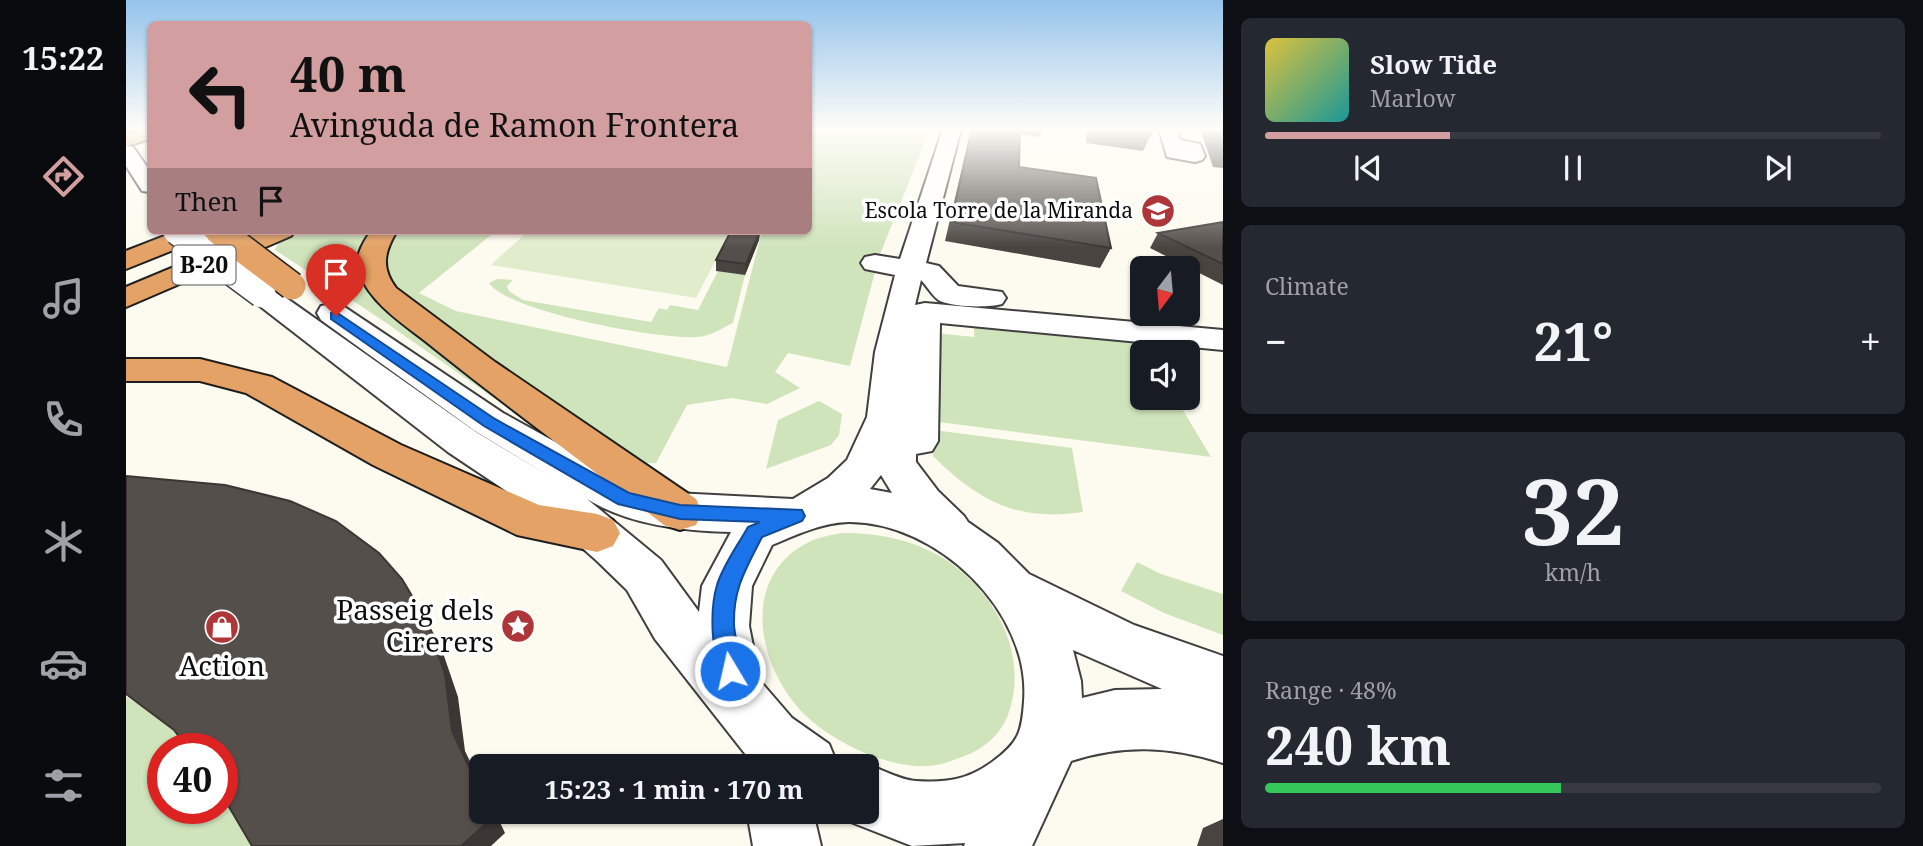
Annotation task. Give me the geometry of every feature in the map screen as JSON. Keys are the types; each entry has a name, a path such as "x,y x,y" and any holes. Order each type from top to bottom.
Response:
{"highway":[{"path":"126,261 189,235"},
{"name":"B-20","path":"126,273 218,235"},
{"path":"223,235 277,290"},
{"name":"B-20","path":"126,298 273,235"},
{"path":"381,235 374,245 370,266 375,281 386,294 494,378 680,512"},
{"path":"126,370 200,370 259,385 387,455 533,522 597,533"}],"street":[{"path":"920,270 943,168"},
{"path":"902,430 892,352 901,300 920,270 956,168"},
{"path":"126,181 147,208"},
{"path":"184,235 500,429 624,499 680,512 805,513 862,470 867,463 874,433 902,430"},
{"path":"212,235 462,442 570,511 644,575 674,621 784,754"},
{"path":"875,263 920,270 949,294 1130,309"},
{"path":"901,300 1223,328"},
{"path":"998,846 1041,755 1053,681 1043,639 1013,589 991,564 964,543 922,503 896,465 894,437 902,430 925,312 1223,340"},
{"path":"1200,315 1223,317"},
{"path":"734,694 723,626 727,586 755,532 805,513 848,505 872,507 916,519 964,543"},
{"path":"1013,589 1060,618 1112,644 1223,684"},
{"path":"879,801 914,814 958,812 989,804 1041,755 1091,723 1126,716 1190,721 1223,733"},
{"path":"782,824 787,846"}],"green space":[{"path":"812,168 914,168 879,257 850,366 788,353 775,372 800,388 767,404 732,398 687,405 656,463 590,465 379,318 275,250 282,235 491,235 419,293 456,311 727,367 761,235 812,235"},
{"path":"524,235 729,235 696,298 491,265"},
{"path":"718,271 745,275 733,323 702,337 652,334 554,314 502,294 489,283 497,279 513,280 507,286 509,291 523,300 651,322 659,308 667,310 670,305 698,310"},
{"path":"974,322 1140,340 1130,340 1130,410 1183,410 1211,457 931,421 936,333 974,337"},
{"path":"819,401 842,414 839,435 831,445 766,469 778,420"},
{"path":"934,430 1072,448 1083,512 1038,514 1019,511 983,496 933,456"},
{"path":"842,533 869,534 919,546 943,558 978,587 1003,625 1014,668 1014,690 1009,712 1002,727 991,740 970,754 949,762 918,766 899,764 840,741 807,717 795,704 781,684 771,662 762,616 774,573 789,555 822,537"},
{"path":"1137,562 1161,574 1223,594 1223,635 1164,613 1121,591"},
{"path":"126,697 181,733 147,733 147,824 238,824 238,796 272,846 126,846"}],"building":[{"path":"963,168 1029,168 1096,178 1111,248 951,222"},
{"path":"1223,222 1223,264 1158,233"},
{"path":"729,235 758,235 746,264 716,260"},
{"path":"126,476 225,485 290,501 336,521 379,553 402,579 428,623 445,675 452,731 469,767 469,824 485,824 461,846 252,846 238,822 238,733 176,733 126,694"}],"place":[{"name":"Escola Torre de la Miranda","path":"1158,211"},
{"name":"Passeig dels Cirerers","path":"518,626"},
{"name":"Action","path":"222,627"}],"route":[{"path":"336,316 489,422 624,499 680,512 796,516 755,532 727,586 723,626 730,671"}]}
